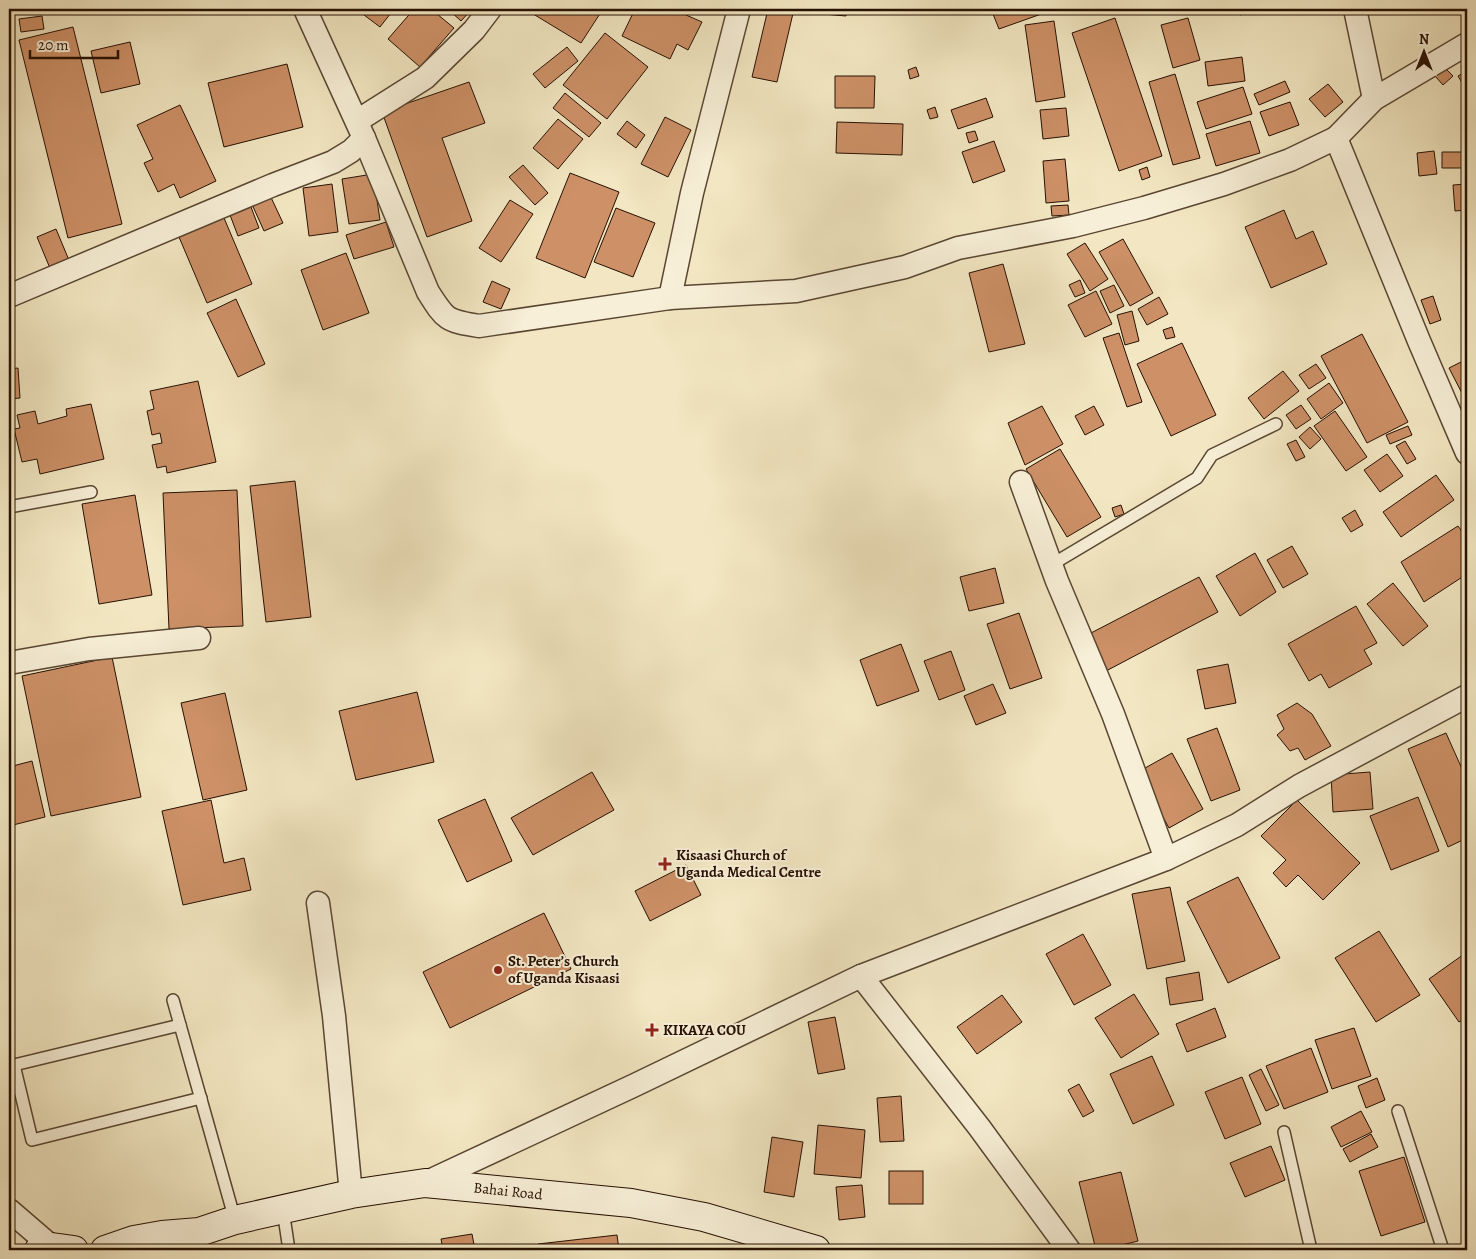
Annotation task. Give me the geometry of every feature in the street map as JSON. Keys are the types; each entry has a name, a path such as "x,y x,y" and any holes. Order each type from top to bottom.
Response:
{"street":[{"path":"305,9 361,129 428,292 442,314 457,323 479,326 670,298 796,291 905,267 978,243 1073,226 1144,208 1224,184 1290,160 1336,138 1374,99 1467,44"},
{"path":"9,296 333,162 351,151 361,129 425,78 474,30 490,9"},
{"path":"670,298 692,193 739,9"},
{"path":"1354,9 1374,99"},
{"path":"1336,138 1419,341 1467,452"},
{"path":"1021,482 1051,565 1113,714 1166,859"},
{"path":"9,664 89,650 199,638"},
{"path":"425,1183 652,1077 860,976 1166,859 1237,825 1299,786 1467,696"},
{"path":"318,903 334,1016 351,1194"},
{"path":"860,976 979,1127 1069,1250"},
{"name":"Bahai Road","path":"105,1250 134,1240 162,1235 199,1232 235,1220 351,1194 425,1183 631,1203 704,1217 816,1250"},
{"path":"9,1210 55,1249"},
{"name":"Bahai Road","path":"176,1250 199,1232"}],"lane":[{"path":"1051,565 1197,478 1212,455 1276,424"},
{"path":"9,507 92,492"},
{"path":"173,1000 235,1220"},
{"path":"180,1025 14,1065 32,1140 201,1098"},
{"path":"1398,1111 1443,1250"},
{"path":"1284,1132 1311,1250"},
{"path":"283,1210 289,1250"}],"building":[{"path":"69,9 108,9 108,10"},
{"path":"176,9 222,9 221,13"},
{"path":"356,9 394,9 380,27"},
{"path":"414,9 431,9 454,28 420,67 388,39"},
{"path":"452,9 472,9 461,21 450,11"},
{"path":"525,9 603,9 581,43"},
{"path":"635,9 689,9 686,15 702,22 688,50 677,44 670,59 622,36"},
{"path":"768,9 794,9 777,82 752,77"},
{"path":"801,9 846,9 846,16 801,12"},
{"path":"991,9 1046,9 1047,12 999,29"},
{"path":"1238,9 1261,9 1240,15"},
{"path":"42,16 44,29 21,32 19,19"},
{"path":"1115,18 1162,156 1119,171 1072,33"},
{"path":"1188,18 1200,60 1173,68 1161,25"},
{"path":"1054,21 1065,97 1036,102 1025,25"},
{"path":"73,27 122,224 68,238 19,40"},
{"path":"605,33 648,67 607,119 563,85"},
{"path":"130,42 140,84 101,93 91,51"},
{"path":"567,47 578,61 545,88 533,74"},
{"path":"1242,57 1245,81 1208,86 1205,62"},
{"path":"287,64 303,127 224,147 208,83"},
{"path":"916,67 919,76 910,79 908,70"},
{"path":"1444,67 1453,76 1443,85 1435,76"},
{"path":"1467,71 1467,91 1458,76"},
{"path":"1175,74 1200,158 1173,165 1149,82"},
{"path":"835,76 875,76 874,108 835,108"},
{"path":"1285,81 1290,92 1259,105 1254,94"},
{"path":"469,82 485,123 442,138 472,221 427,237 382,112"},
{"path":"1328,84 1343,102 1325,117 1309,99"},
{"path":"1243,87 1252,114 1206,129 1197,102"},
{"path":"565,93 601,123 589,137 553,108"},
{"path":"986,98 993,117 958,129 951,110"},
{"path":"1290,102 1299,125 1269,136 1260,112"},
{"path":"180,105 216,181 180,198 174,184 158,192 144,163 153,159 137,125"},
{"path":"935,107 938,117 930,119 927,110"},
{"path":"1066,108 1069,136 1043,139 1040,110"},
{"path":"665,117 691,130 668,177 641,164"},
{"path":"558,119 583,139 558,169 533,148"},
{"path":"627,121 645,135 636,148 617,134"},
{"path":"1250,121 1260,153 1216,166 1206,134"},
{"path":"837,122 903,124 902,155 836,153"},
{"path":"975,131 978,140 969,143 966,133"},
{"path":"994,141 1005,171 973,183 962,152"},
{"path":"1434,151 1437,174 1419,176 1417,153"},
{"path":"1442,152 1463,152 1462,168 1442,168"},
{"path":"1065,159 1069,201 1046,203 1043,161"},
{"path":"523,165 548,193 535,205 509,177"},
{"path":"1147,167 1150,177 1142,180 1139,170"},
{"path":"570,173 619,192 585,278 536,258"},
{"path":"373,174 380,220 349,224 342,179"},
{"path":"332,184 338,232 309,236 303,188"},
{"path":"1467,184 1467,210 1455,211 1453,185"},
{"path":"268,191 283,223 264,231 250,200"},
{"path":"510,200 533,214 501,262 479,248"},
{"path":"1068,205 1069,215 1052,216 1051,206"},
{"path":"251,207 259,228 238,236 230,215"},
{"path":"616,208 655,223 633,277 594,262"},
{"path":"1284,210 1296,239 1313,231 1327,264 1271,288 1245,227"},
{"path":"224,218 252,284 207,303 179,237"},
{"path":"386,222 394,247 354,259 346,235"},
{"path":"56,229 71,265 52,273 37,237"},
{"path":"1123,239 1153,293 1130,306 1099,252"},
{"path":"1085,243 1108,279 1090,291 1067,254"},
{"path":"346,253 369,313 323,330 301,270"},
{"path":"1003,264 1025,344 989,352 969,273"},
{"path":"1080,280 1085,293 1075,297 1069,285"},
{"path":"492,281 510,289 501,309 483,302"},
{"path":"1114,285 1124,306 1110,313 1100,291"},
{"path":"1096,291 1112,324 1085,337 1068,305"},
{"path":"1433,296 1441,320 1430,324 1421,300"},
{"path":"1159,297 1168,314 1147,325 1138,309"},
{"path":"236,299 265,364 238,377 207,313"},
{"path":"1132,311 1139,341 1125,345 1117,315"},
{"path":"1172,327 1175,337 1166,339 1163,330"},
{"path":"1119,333 1142,402 1127,407 1103,338"},
{"path":"1362,334 1408,422 1367,443 1321,356"},
{"path":"1182,343 1216,415 1171,436 1137,364"},
{"path":"1467,359 1467,403 1449,368"},
{"path":"1316,364 1326,378 1309,389 1299,375"},
{"path":"18,368 20,398 9,399 9,369"},
{"path":"1283,371 1299,391 1264,419 1248,398"},
{"path":"198,381 216,462 167,473 166,466 157,468 152,445 162,443 160,433 152,435 147,411 154,409 150,391"},
{"path":"1329,383 1343,403 1321,419 1307,399"},
{"path":"91,404 104,459 40,474 37,459 22,462 14,429 20,428 17,415 35,411 38,424 67,416 66,409"},
{"path":"1301,405 1311,419 1296,429 1286,415"},
{"path":"1042,406 1063,444 1025,465 1008,423"},
{"path":"1094,406 1104,425 1085,435 1075,416"},
{"path":"1335,411 1367,457 1346,471 1314,426"},
{"path":"1408,426 1412,435 1390,444 1386,435"},
{"path":"1310,427 1321,439 1310,449 1299,437"},
{"path":"1296,440 1305,457 1296,461 1287,444"},
{"path":"1405,441 1416,459 1407,464 1396,446"},
{"path":"1060,449 1101,517 1067,537 1026,469"},
{"path":"1387,454 1403,476 1380,492 1364,470"},
{"path":"1436,475 1454,500 1401,537 1383,512"},
{"path":"295,481 311,617 266,622 250,486"},
{"path":"237,490 243,626 169,629 163,493"},
{"path":"135,495 152,595 99,604 82,504"},
{"path":"1121,505 1124,514 1115,517 1112,508"},
{"path":"1355,510 1363,525 1351,532 1342,518"},
{"path":"1458,526 1467,538 1467,574 1424,602 1401,562"},
{"path":"1292,546 1308,574 1283,588 1267,560"},
{"path":"1255,553 1276,592 1240,616 1216,576"},
{"path":"995,568 1004,603 969,611 960,577"},
{"path":"1199,577 1218,612 1106,671 1091,633"},
{"path":"1393,583 1428,626 1403,646 1367,604"},
{"path":"1356,606 1377,643 1364,650 1372,664 1329,688 1321,674 1309,681 1288,644"},
{"path":"1019,613 1042,678 1010,689 987,624"},
{"path":"901,644 919,691 877,706 860,660"},
{"path":"951,651 965,690 939,700 924,661"},
{"path":"112,657 141,797 51,816 22,676"},
{"path":"1228,664 1236,703 1205,709 1197,670"},
{"path":"993,684 1006,713 976,725 964,696"},
{"path":"417,692 434,762 356,780 339,711"},
{"path":"225,693 247,790 203,800 181,703"},
{"path":"1297,703 1312,714 1331,746 1305,760 1298,748 1290,751 1277,735 1284,729 1277,715"},
{"path":"1217,728 1240,790 1211,801 1187,739"},
{"path":"1446,733 1467,780 1467,838 1448,847 1408,749"},
{"path":"1172,753 1203,809 1169,828 1138,772"},
{"path":"32,761 45,817 9,826 9,767"},
{"path":"592,772 614,810 533,855 511,818"},
{"path":"1370,772 1373,809 1333,812 1331,775"},
{"path":"1418,797 1439,851 1391,870 1370,816"},
{"path":"485,799 512,861 467,882 438,820"},
{"path":"211,800 224,863 244,858 251,890 183,905 162,811"},
{"path":"1297,800 1360,863 1323,900 1298,875 1286,887 1273,873 1286,860 1261,836"},
{"path":"686,865 701,895 650,921 635,891"},
{"path":"1238,877 1280,958 1228,983 1187,902"},
{"path":"1170,887 1185,961 1147,969 1132,894"},
{"path":"544,913 571,969 450,1028 423,972"},
{"path":"1379,931 1420,995 1376,1022 1335,958"},
{"path":"1083,934 1111,985 1074,1005 1046,954"},
{"path":"1467,952 1467,1017 1459,1022 1429,979"},
{"path":"1199,972 1203,1000 1170,1005 1166,978"},
{"path":"1134,994 1159,1034 1121,1058 1095,1018"},
{"path":"1002,995 1022,1022 977,1054 957,1027"},
{"path":"1215,1008 1226,1037 1187,1052 1176,1024"},
{"path":"835,1017 845,1069 818,1074 808,1022"},
{"path":"1354,1028 1371,1076 1332,1089 1315,1040"},
{"path":"1311,1048 1328,1092 1284,1109 1266,1066"},
{"path":"1152,1056 1174,1105 1133,1124 1110,1074"},
{"path":"1261,1069 1279,1105 1266,1111 1249,1075"},
{"path":"1242,1077 1261,1124 1225,1139 1205,1092"},
{"path":"1377,1078 1385,1100 1366,1108 1358,1086"},
{"path":"1079,1084 1094,1111 1083,1117 1068,1090"},
{"path":"901,1096 904,1141 880,1142 877,1098"},
{"path":"1361,1111 1372,1132 1341,1147 1331,1127"},
{"path":"818,1125 865,1130 861,1178 814,1174"},
{"path":"1371,1134 1378,1147 1350,1162 1343,1149"},
{"path":"772,1137 803,1142 794,1197 764,1192"},
{"path":"1271,1146 1285,1180 1245,1197 1230,1163"},
{"path":"1404,1157 1425,1222 1381,1236 1359,1171"},
{"path":"889,1171 923,1171 923,1204 889,1204"},
{"path":"1121,1172 1138,1241 1096,1250 1079,1182"},
{"path":"862,1185 865,1217 839,1220 836,1187"},
{"path":"472,1234 475,1250 443,1250 441,1239"},
{"path":"617,1235 619,1250 539,1250 538,1244"}],"place":[{"name":"Kisaasi Church of Uganda Medical Centre","path":"665,864"},
{"name":"St. Peter’s Church of Uganda Kisaasi","path":"498,970"},
{"name":"KIKAYA COU","path":"652,1030"}]}
